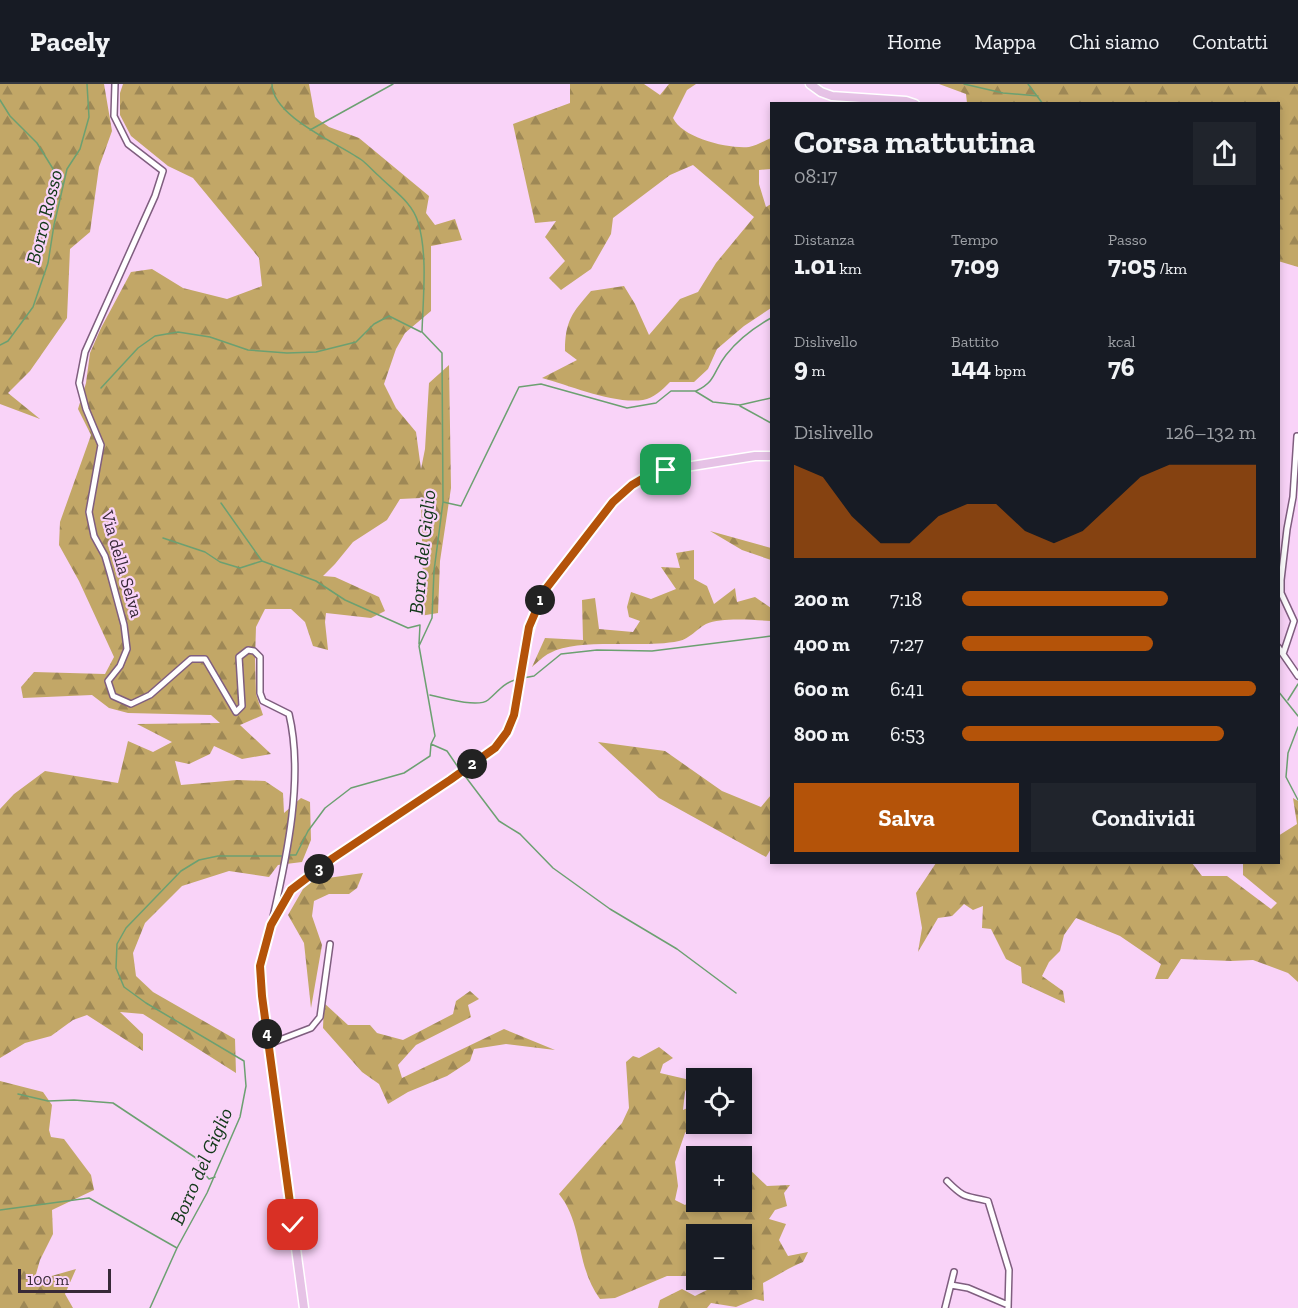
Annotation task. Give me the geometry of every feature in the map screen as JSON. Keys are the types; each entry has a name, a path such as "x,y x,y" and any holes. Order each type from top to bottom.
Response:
{"main road":[{"path":"810,84 832,96 909,102"},
{"path":"304,1308 262,996 260,966 271,925 291,890 333,858 495,748 507,732 514,715 529,627 545,590 613,502 632,485 649,475 666,470 755,456 770,456"}],"street":[{"name":"Via della Selva","path":"116,84 114,116 128,144 163,171 155,196 85,352 79,383 86,409 101,445 89,512 94,536 105,556 110,573 124,625 127,649 120,666 108,681 113,696 131,704 150,695 191,658 205,659 236,712 242,706 239,657 248,650 254,651 260,657 260,693 263,701 289,714 294,737 292,817 285,864 271,925"},
{"path":"1283,654 1294,621 1281,593 1281,580 1293,497 1297,436"},
{"path":"1280,650 1298,676"},
{"path":"268,1044 311,1028 320,1017 330,944"},
{"path":"948,1181 968,1198 988,1201 1009,1270 1008,1306 968,1288 951,1285"},
{"path":"945,1308 954,1272"}],"green space":[{"path":"0,84 104,84 112,131 99,167 90,232 70,249 67,318 30,371 8,393 40,419 0,404"},
{"path":"123,84 309,84 315,117 329,127 359,138 429,196 426,213 435,225 455,219 462,240 431,246 431,311 405,333 396,349 384,384 396,408 416,432 421,469 425,449 429,383 449,365 451,488 440,561 438,613 420,616 413,606 423,585 421,498 400,499 387,520 353,542 323,576 335,577 379,597 385,611 371,618 326,613 328,650 313,646 305,622 291,609 265,609 256,627 255,659 256,694 263,715 240,725 271,754 242,759 214,746 210,754 189,764 175,761 181,785 237,780 265,781 283,793 284,813 301,798 310,802 311,840 302,862 278,865 269,877 229,871 182,886 145,923 133,953 136,976 153,992 235,1039 236,1073 143,1014 120,1012 143,1034 143,1051 87,1015 73,1020 51,1036 25,1043 0,1058 0,809 14,794 45,771 118,783 128,741 153,752 172,742 137,724 220,723 211,715 128,713 109,708 92,695 23,698 21,687 34,672 105,674 114,657 79,581 59,545 60,522 91,435 78,409 86,383 90,353 131,272 152,269 183,288 227,299 262,286 259,258 193,178 168,166 131,136 120,115 120,93"},
{"path":"570,84 644,84 660,95 669,84 696,84 687,90 673,118 686,131 707,141 740,147 752,146 770,138 770,169 759,170 759,184 766,207 770,205 770,309 744,326 717,349 708,369 694,382 670,382 661,391 647,399 631,401 605,397 542,378 577,360 565,351 566,332 574,312 591,291 624,286 649,335 680,299 698,292 716,263 754,217 693,165 670,175 613,218 611,234 591,269 561,290 549,278 565,261 545,237 556,221 535,223 513,124 570,103"},
{"path":"939,84 1298,84 1298,267 1280,262 1280,102 967,102 966,94"},
{"path":"710,531 770,548 770,560 742,550"},
{"path":"694,550 694,579 707,586 714,604 735,588 737,602 755,597 770,607 770,621 720,620 706,624 683,640 664,643 594,644 562,648 547,654 532,667 545,638 583,640 582,600 595,598 599,629 633,632 640,621 629,617 627,607 631,592 651,599 676,589 661,567 680,568 676,553"},
{"path":"598,742 665,751 722,791 761,807 770,796 770,851 766,857 659,798"},
{"path":"1293,798 1298,801 1298,982 1288,973 1253,960 1181,959 1168,979 1155,979 1161,964 1120,936 1076,918 1064,935 1060,951 1049,962 1042,976 1063,991 1065,1003 1022,983 1021,967 1006,959 991,929 982,928 983,906 973,910 964,904 952,916 938,918 918,952 922,928 916,893 935,864 1193,864 1202,876 1227,876 1271,909 1277,903 1243,875 1243,864 1280,864 1280,835 1297,824"},
{"path":"363,873 357,888 349,894 329,894 314,901 312,916 322,945 311,1008 304,943 288,915 303,889 314,880"},
{"path":"470,991 479,999 468,1005 471,1017 416,1045 398,1065 402,1078 504,1029 555,1050 506,1044 474,1049 470,1061 447,1076 408,1092 388,1104 379,1084 362,1072 323,1028 324,1003 348,1025 370,1025 377,1033 403,1040 453,1014 456,1001"},
{"path":"659,1047 673,1058 663,1064 660,1073 686,1079 683,1110 686,1109 686,1132 675,1162 678,1186 675,1200 686,1204 686,1212 752,1212 752,1172 767,1186 790,1185 784,1193 787,1206 775,1210 769,1219 786,1224 779,1240 788,1256 808,1252 803,1262 763,1283 764,1301 755,1299 736,1307 711,1303 707,1308 658,1308 660,1300 682,1289 695,1296 707,1290 752,1290 752,1224 686,1224 686,1276 667,1276 615,1298 600,1299 592,1286 572,1219 559,1194 622,1123 629,1108 626,1062 633,1056 639,1058"},
{"path":"0,1081 43,1092 52,1105 49,1130 51,1137 64,1139 91,1175 94,1190 52,1210 53,1234 40,1260 34,1281 76,1269 65,1294 73,1308 0,1308"}],"waterway":[{"name":"Borro Rosso","path":"0,345 8,341 33,307 48,263 67,169 80,149 89,117 87,84"},
{"name":"Borro del Giglio","path":"272,84 275,96 283,108 309,128 363,161 412,208 418,222 423,248 422,332 442,353 443,502 434,571 432,618 419,646 435,736 431,744 430,756 404,773 351,788 325,808 308,831 296,855 287,855"},
{"path":"310,130 393,84"},
{"path":"964,84 1003,93 1038,96"},
{"path":"1028,84 1042,102"},
{"path":"0,100 10,116 37,143 63,185"},
{"path":"101,388 138,348 155,336 178,332 210,337 248,350 287,353 316,352 356,342 374,324 389,316 421,332"},
{"path":"696,391 708,383 735,345 770,319"},
{"path":"443,502 461,506 519,387 541,384 627,408 656,403 671,391 695,391 713,402 740,405 770,398"},
{"path":"740,406 770,422"},
{"path":"221,503 262,561 316,581 345,600 408,628 420,625 419,644"},
{"path":"163,538 205,552 220,562 240,568 262,561"},
{"path":"523,678 534,676 561,654 597,650 652,651 770,636"},
{"path":"430,695 460,702 483,702 503,686 515,680"},
{"path":"1288,700 1298,684"},
{"path":"1280,694 1298,716"},
{"path":"1298,727 1288,753 1286,777 1298,800"},
{"path":"431,744 447,751 460,770"},
{"path":"465,776 499,821 520,834 553,868 610,909 677,949 736,993"},
{"name":"Borro del Giglio","path":"150,1308 177,1248 207,1193 240,1117 246,1086 244,1061 146,1003 124,987 116,968 117,944 126,928 181,871 199,860 218,856 282,856"},
{"path":"18,1094 48,1101 113,1103 199,1160 203,1172 209,1179 215,1177"},
{"path":"0,1210 89,1198 177,1248"}],"route":[{"path":"293,1225 262,996 260,966 271,925 291,890 333,858 495,748 507,732 514,715 529,627 545,590 613,502 632,485 649,475 666,470"}]}
